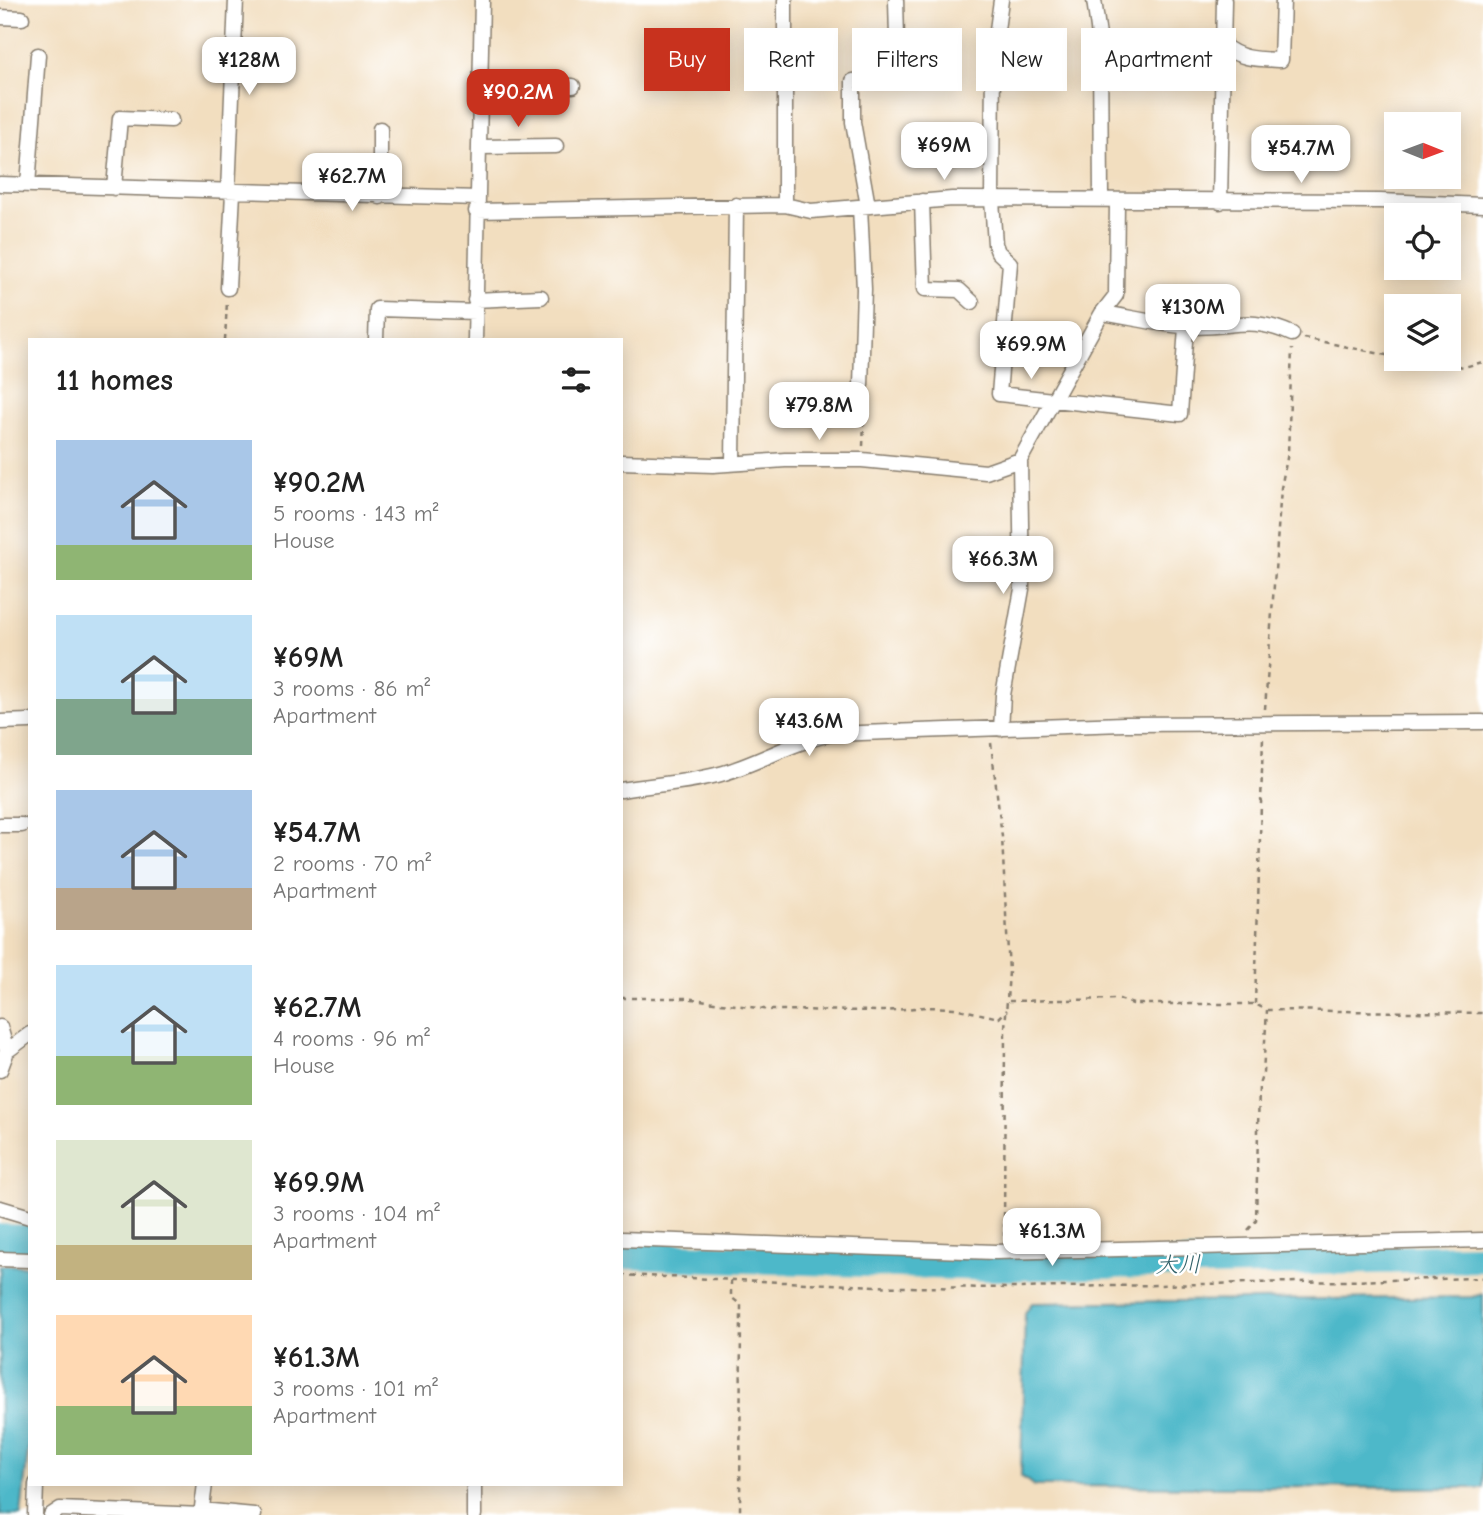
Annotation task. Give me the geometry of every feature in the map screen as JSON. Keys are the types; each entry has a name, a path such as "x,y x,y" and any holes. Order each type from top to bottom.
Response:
{"street":[{"path":"228,288 236,0"},
{"path":"475,338 482,0"},
{"path":"785,0 785,205"},
{"path":"861,385 864,206 853,122 853,81 898,77 897,0"},
{"path":"1001,0 993,60 992,200 995,244 1010,263 999,394 1051,402 1180,414 1186,327"},
{"path":"1094,0 1098,28"},
{"path":"1223,28 1224,0"},
{"path":"1236,56 1249,59 1281,60 1283,0"},
{"path":"0,17 22,19"},
{"path":"28,185 38,55"},
{"path":"480,84 572,86"},
{"path":"1100,91 1101,199"},
{"path":"1220,202 1222,91"},
{"path":"114,188 120,118 171,120"},
{"path":"380,129 380,197"},
{"path":"480,147 556,146"},
{"path":"0,184 380,197 477,204 785,205 811,211 922,201 1101,199 1118,202 1483,205"},
{"path":"922,201 925,289 959,290 972,302"},
{"path":"995,729 1022,589 1020,460 1102,313 1116,295 1118,202"},
{"path":"733,463 736,205"},
{"path":"376,338 377,309 475,306 541,297"},
{"path":"1102,313 1186,327 1261,323 1292,334"},
{"path":"623,462 862,460 986,472 1020,460"},
{"path":"0,722 28,721"},
{"path":"623,790 684,782 726,772 814,737 832,734 1264,723 1483,722"},
{"path":"0,825 22,825"},
{"path":"0,1027 6,1051 0,1070"},
{"path":"6,1051 28,1035"},
{"path":"0,1208 28,1216"},
{"path":"623,1239 983,1252 1483,1240"},
{"path":"0,1259 28,1260"},
{"path":"35,1515 36,1486"},
{"path":"51,1515 60,1509 201,1515 205,1486"},
{"path":"474,1486 474,1515"},
{"path":"201,1510 254,1515"}],"path":[{"path":"225,338 228,288"},
{"path":"1255,1004 1264,723 1280,501 1288,453 1292,334 1320,344 1384,354"},
{"path":"1461,367 1483,362"},
{"path":"861,385 865,400 862,460"},
{"path":"995,729 1009,1000 1004,1238 998,1242"},
{"path":"623,998 686,998 771,1010 886,1012 926,1007 954,1008 991,1018 999,1018 1007,1010"},
{"path":"1009,1000 1119,999 1133,1004 1255,1004 1266,1010 1483,1013"},
{"path":"1238,1231 1250,1229 1256,1221 1259,1085 1263,1073 1266,1010"},
{"path":"623,1275 899,1287 1017,1288 1483,1278"},
{"path":"731,1280 731,1297 741,1305 740,1515"}],"water":[{"path":"0,1265 28,1266 28,1451 21,1515 0,1515"},
{"path":"1483,1294 1483,1488 1034,1486 1021,1476 1025,1313 1032,1303 1472,1297"}],"waterway":[{"name":"大川","path":"0,1238 28,1239"},
{"name":"大川","path":"623,1255 990,1267 1483,1258"}]}
